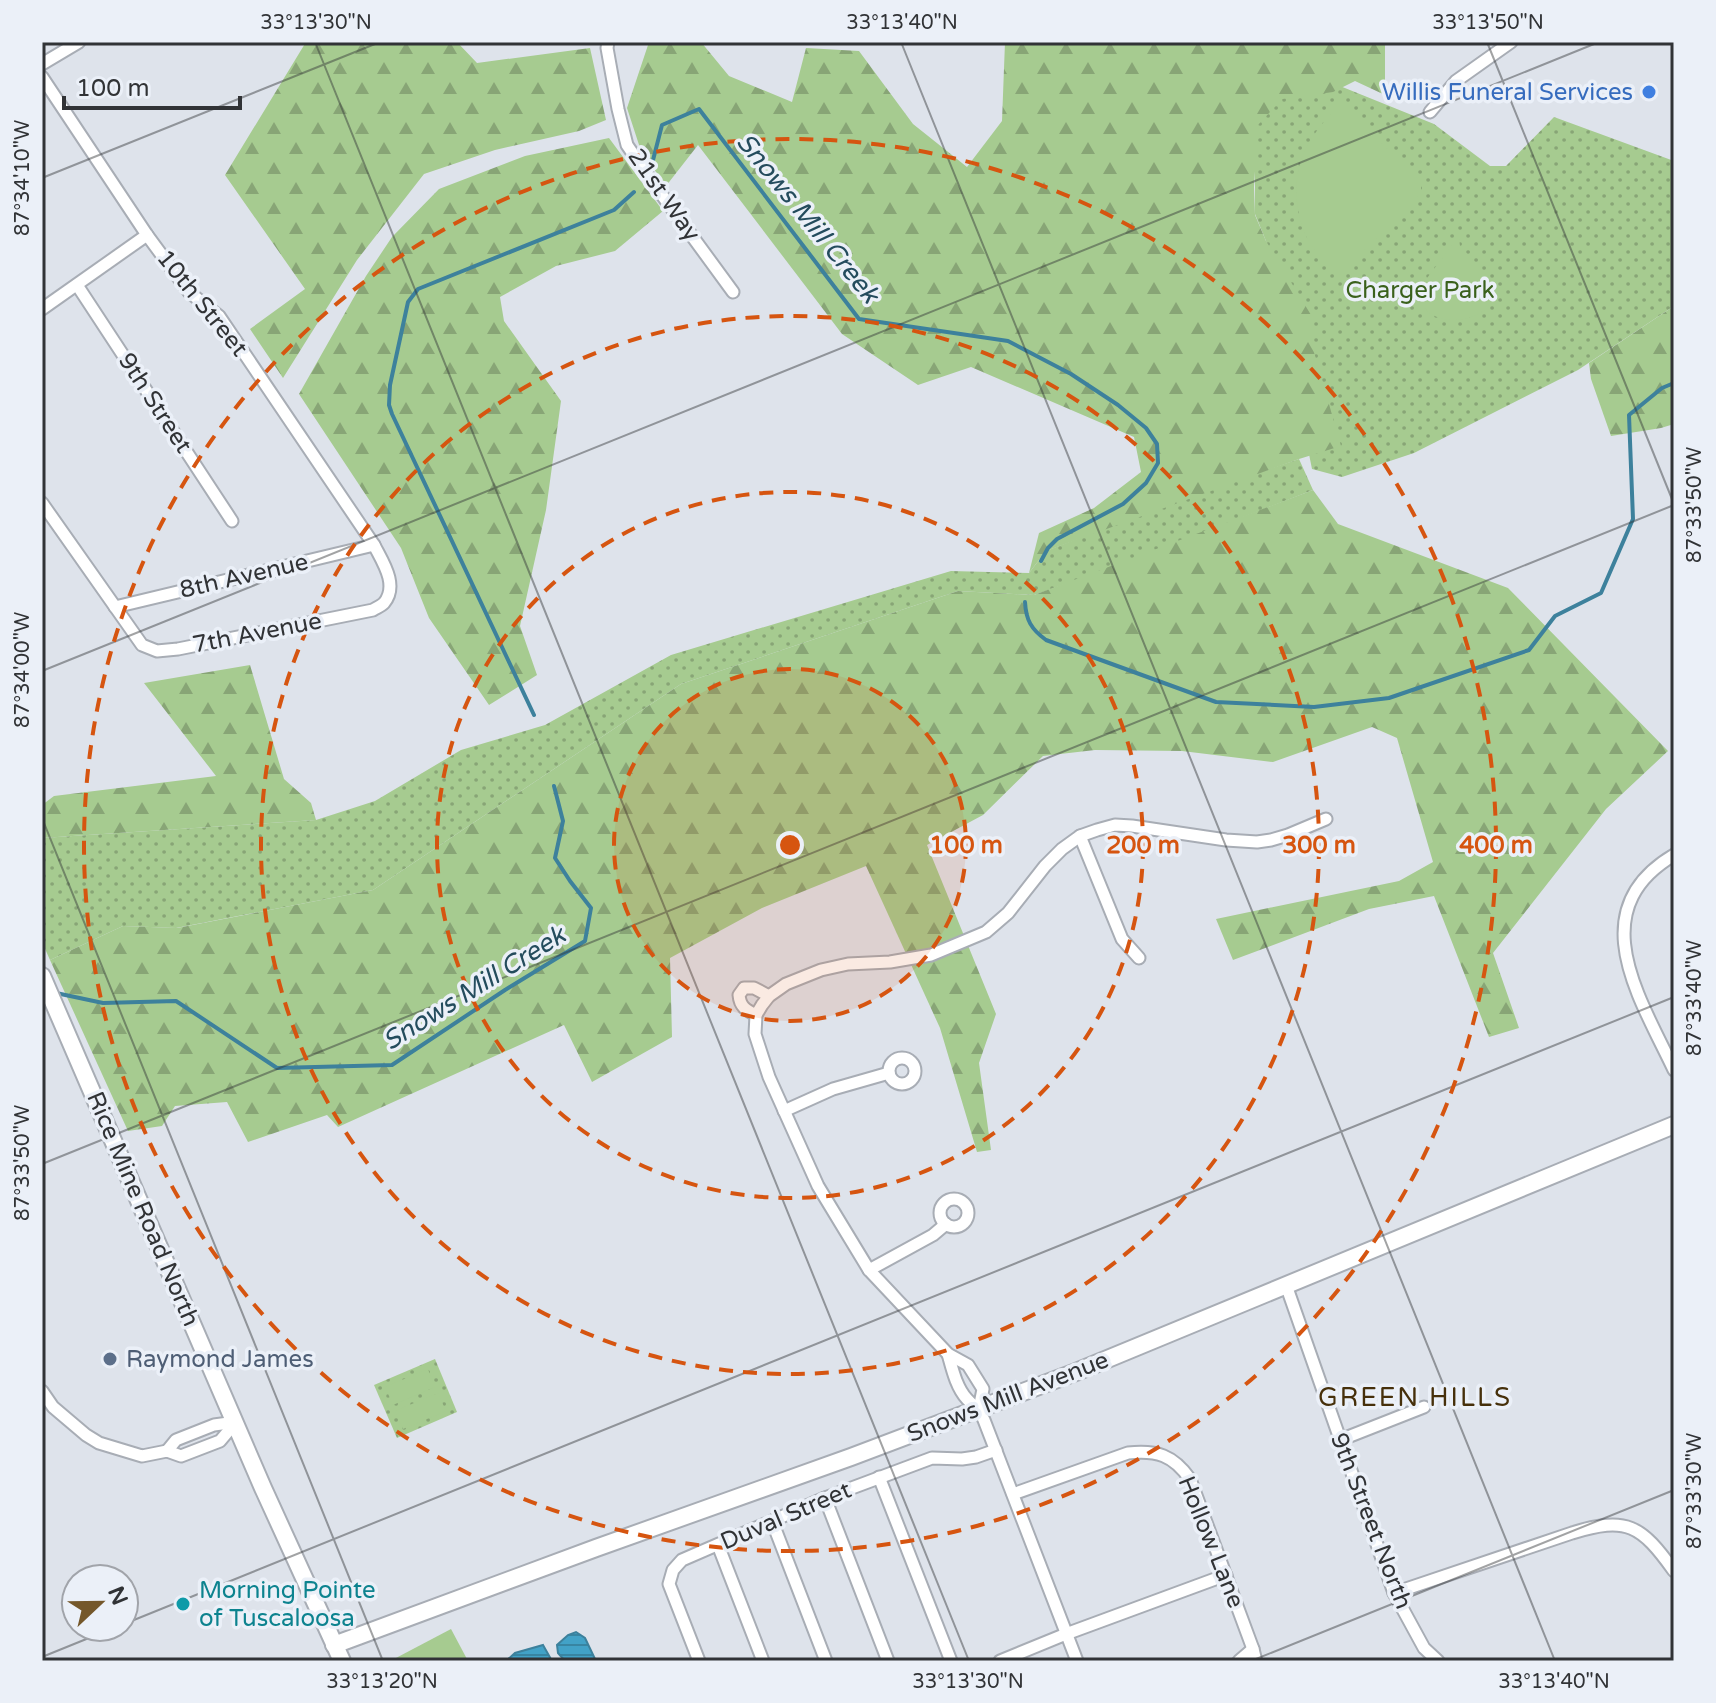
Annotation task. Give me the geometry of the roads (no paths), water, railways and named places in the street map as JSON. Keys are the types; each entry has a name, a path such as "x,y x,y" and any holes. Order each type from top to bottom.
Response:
{"main road":[{"name":"Rice Mine Road North","path":"42,976 263,1488 342,1661"},
{"name":"Snows Mill Avenue","path":"334,1645 1076,1372 1674,1125"}],"street":[{"path":"42,64 79,42"},
{"name":"21st Way","path":"608,42 627,145 733,292"},
{"path":"1430,112 1456,81 1511,42"},
{"name":"10th Street","path":"42,77 147,235 189,292 219,316 374,545 389,575 390,589 385,603 373,610"},
{"path":"42,309 147,235"},
{"name":"9th Street","path":"77,285 232,521"},
{"path":"42,503 115,607"},
{"name":"8th Avenue","path":"115,607 374,545"},
{"name":"7th Avenue","path":"115,607 142,645 157,651 373,610"},
{"path":"979,1409 983,1389 968,1365 948,1354 869,1270 818,1186 769,1077 755,1034 756,1015 769,996 786,984 821,970 931,955 986,932 1008,913 1053,857 1080,836 1097,830 1115,825 1257,842 1288,835 1326,819"},
{"path":"1080,836 1122,939 1139,958"},
{"path":"1674,855 1653,869 1638,885 1628,904 1623,944 1628,967 1674,1070"},
{"path":"756,1015 745,1009 739,995 744,988 754,988 769,996"},
{"path":"784,1111 833,1089 889,1073"},
{"path":"869,1270 933,1235 946,1224"},
{"name":"9th Street North","path":"1286,1285 1394,1593 1424,1648 1438,1661"},
{"path":"948,1354 961,1390 979,1409 1077,1661"},
{"path":"42,1391 53,1407 86,1435 99,1443 142,1456 167,1451 176,1440 214,1425 236,1422"},
{"path":"1340,1440 1424,1407"},
{"name":"Duval Street","path":"699,1661 669,1584 673,1570 682,1560 825,1498 932,1458 962,1459 996,1450"},
{"name":"Hollow Lane","path":"1013,1494 1128,1453 1157,1453 1170,1458 1190,1479 1255,1655 1239,1661"},
{"path":"879,1477 951,1661"},
{"path":"825,1498 888,1661"},
{"path":"772,1521 826,1661"},
{"path":"1394,1593 1598,1525 1627,1526 1640,1533 1674,1571"},
{"path":"718,1545 763,1661"},
{"path":"1000,1661 1226,1575"}],"water":[{"path":"576,1632 585,1638 596,1661 565,1661 558,1653 557,1645"},
{"path":"543,1645 552,1661 506,1661 515,1653"}],"waterway":[{"name":"Snows Mill Creek","path":"652,164 662,125 699,109 859,319 1008,341 1071,374 1146,428 1157,444 1158,463 1146,483 1123,504 1057,539 1041,561"},
{"name":"Snows Mill Creek","path":"534,715 392,414 390,385 408,302 418,289 614,210 634,192"},
{"name":"Snows Mill Creek","path":"1025,602 1030,624 1046,640 1216,702 1314,707 1389,698 1529,650 1555,616 1601,593 1633,519 1629,415 1662,388 1674,383"},
{"name":"Snows Mill Creek","path":"56,993 103,1003 176,1001 277,1068 392,1065 585,941 591,908 555,858 563,821 554,786"}],"place":[{"name":"Willis Funeral Services","path":"1649,92"},
{"name":"Raymond James","path":"110,1359"},
{"name":"Morning Pointe of Tuscaloosa","path":"183,1604"}],"district":[{"name":"GREEN HILLS","path":"1415,1397"}],"park label":[{"name":"Charger Park","path":"1420,290"}]}
